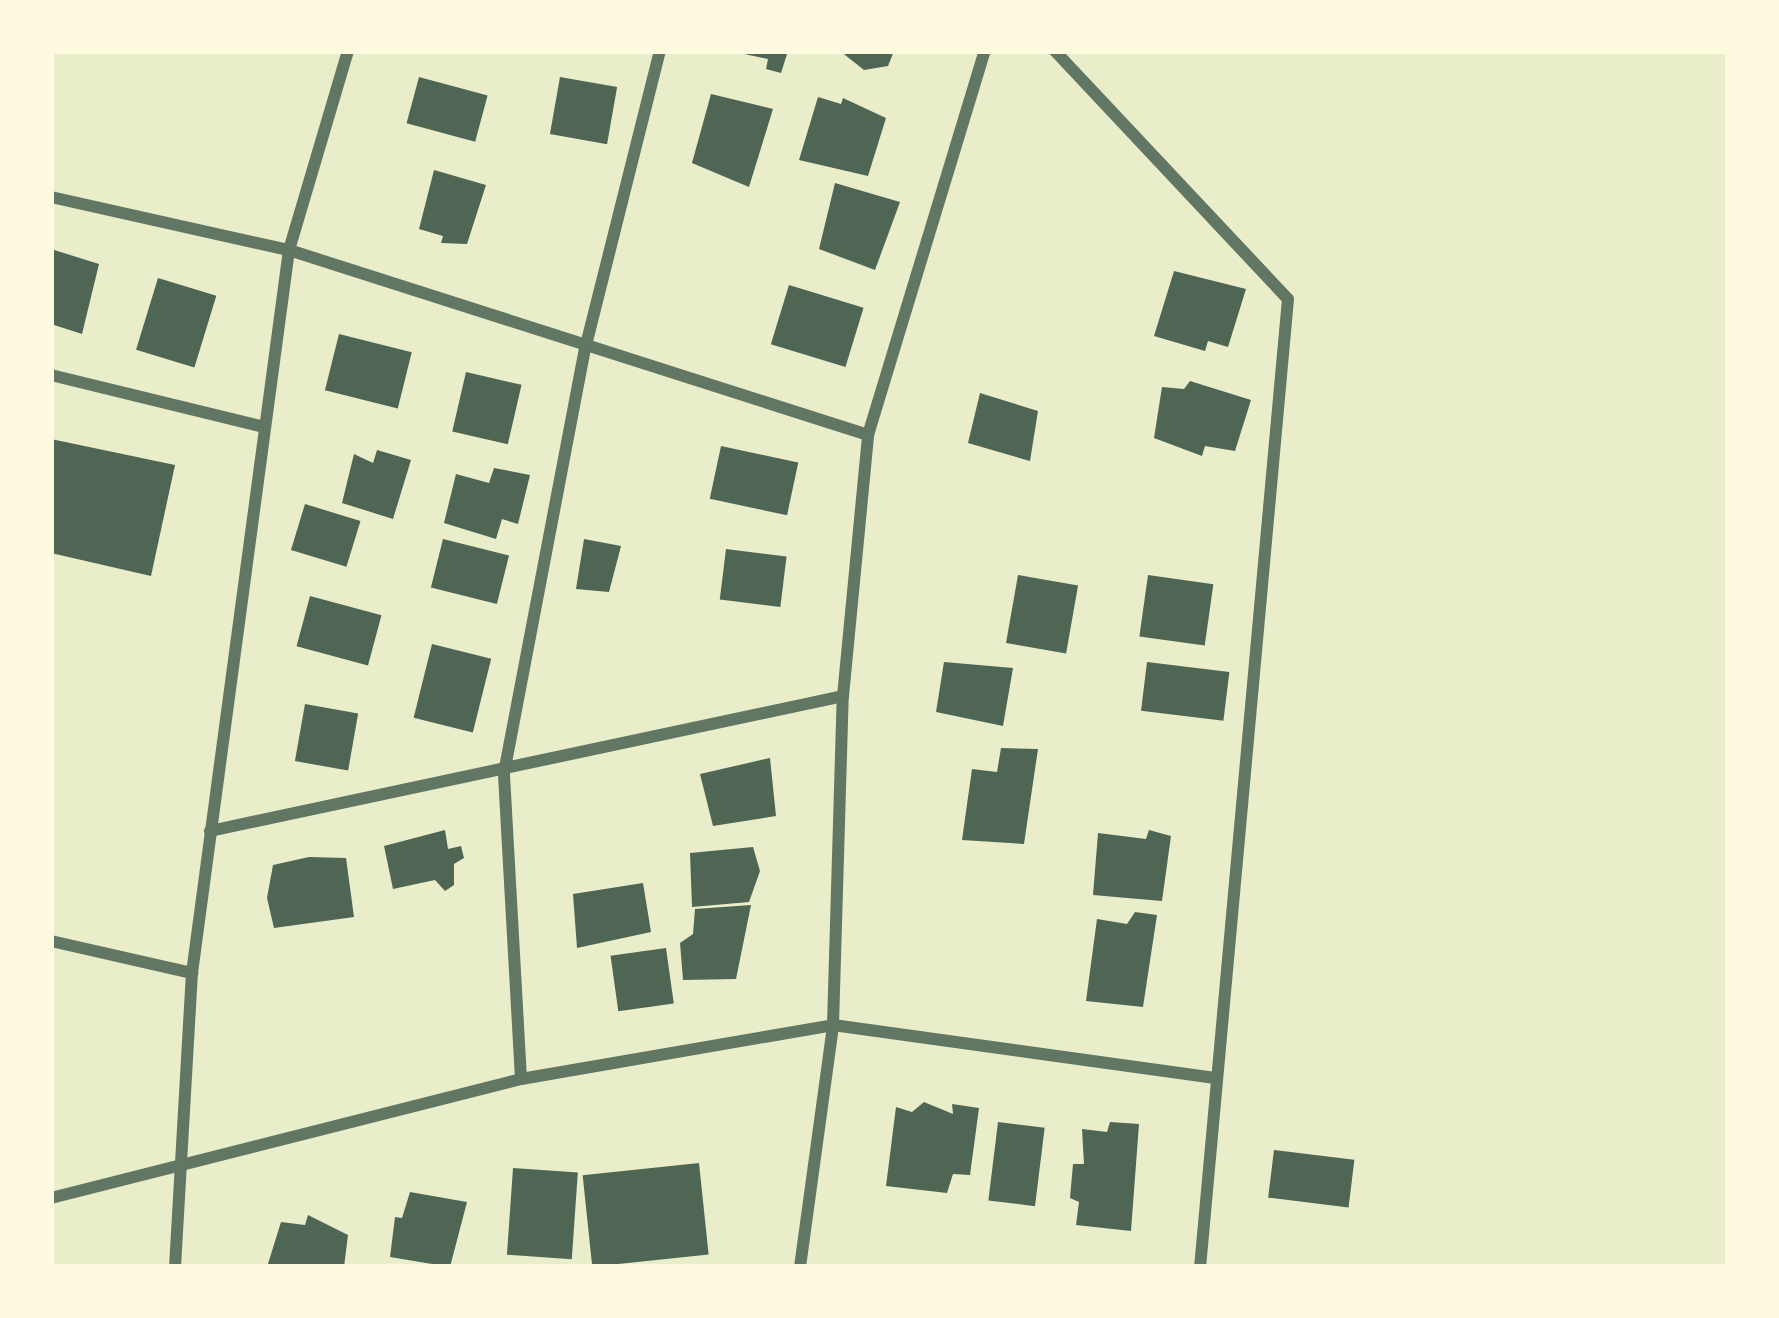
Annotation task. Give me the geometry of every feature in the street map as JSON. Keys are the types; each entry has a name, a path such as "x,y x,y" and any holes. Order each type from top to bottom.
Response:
{"street":[{"path":"175,1267 192,973 289,250 348,51"},
{"path":"520,1078 504,773 586,345 660,51"},
{"path":"800,1267 833,1024 843,696 868,435 985,51"},
{"path":"1055,51 1288,299 1200,1267"},
{"path":"51,197 289,250 868,435"},
{"path":"51,375 265,428"},
{"path":"211,831 504,773 843,696"},
{"path":"51,941 192,973"},
{"path":"51,1198 520,1078 833,1024 1214,1078"}],"building":[{"path":"788,51 781,73 766,69 768,59 740,53"},
{"path":"840,51 894,51 888,66 864,70"},
{"path":"419,77 488,95 475,142 407,123"},
{"path":"560,77 617,87 607,144 550,134"},
{"path":"711,94 773,109 749,187 692,163"},
{"path":"818,97 841,104 843,98 886,118 868,176 799,160"},
{"path":"434,170 486,185 467,244 441,243 443,236 419,229"},
{"path":"835,183 900,202 875,270 819,249"},
{"path":"51,249 99,264 82,334 51,324"},
{"path":"1174,271 1246,289 1228,347 1208,341 1205,351 1154,336"},
{"path":"158,278 216,296 194,368 136,350"},
{"path":"789,285 864,308 845,367 771,344"},
{"path":"339,334 412,352 398,408 325,390"},
{"path":"466,372 522,385 508,444 452,431"},
{"path":"1190,381 1251,400 1235,451 1205,446 1202,456 1154,438 1162,387 1184,389"},
{"path":"980,393 1038,411 1030,461 968,443"},
{"path":"51,439 175,465 151,576 51,553"},
{"path":"721,446 798,462 787,515 710,499"},
{"path":"377,450 411,460 393,519 342,503 354,454 373,463"},
{"path":"494,468 530,475 518,524 502,519 496,539 444,523 456,474 489,483"},
{"path":"305,504 360,521 346,567 291,550"},
{"path":"443,539 509,555 497,604 431,588"},
{"path":"584,539 621,546 609,592 576,589"},
{"path":"726,549 787,556 780,607 720,600"},
{"path":"1018,575 1078,586 1066,654 1006,643"},
{"path":"1148,575 1213,584 1205,646 1139,636"},
{"path":"310,596 381,615 368,665 297,646"},
{"path":"432,644 491,659 473,732 414,718"},
{"path":"944,662 1013,668 1003,726 936,712"},
{"path":"1147,662 1229,672 1223,721 1141,711"},
{"path":"305,704 358,713 348,770 295,761"},
{"path":"1001,748 1038,749 1024,844 962,840 972,769 997,772"},
{"path":"770,758 776,816 713,826 700,774"},
{"path":"445,830 448,849 461,846 464,858 454,864 454,885 445,891 435,880 393,889 384,846"},
{"path":"1149,830 1171,836 1162,901 1093,895 1098,833 1146,839"},
{"path":"753,847 760,871 749,902 692,907 690,853"},
{"path":"309,857 346,858 354,917 274,928 267,898 273,865"},
{"path":"643,883 651,932 577,948 573,894"},
{"path":"751,905 736,979 683,980 680,943 693,934 695,909"},
{"path":"1135,912 1157,915 1143,1007 1086,1001 1097,919 1127,924"},
{"path":"666,948 674,1003 618,1011 611,956"},
{"path":"924,1102 953,1114 952,1104 979,1108 970,1175 953,1174 947,1193 886,1186 896,1107 912,1112"},
{"path":"998,1122 1045,1128 1035,1206 988,1200"},
{"path":"1110,1122 1139,1124 1131,1231 1076,1225 1079,1202 1070,1198 1073,1164 1084,1164 1082,1129 1107,1132"},
{"path":"1274,1150 1354,1160 1349,1208 1268,1198"},
{"path":"699,1163 709,1254 592,1267 583,1175"},
{"path":"513,1168 578,1173 572,1259 507,1255"},
{"path":"410,1192 467,1202 450,1267 390,1257 395,1217 402,1218"},
{"path":"308,1215 348,1235 344,1267 267,1267 281,1222 305,1225"}]}
